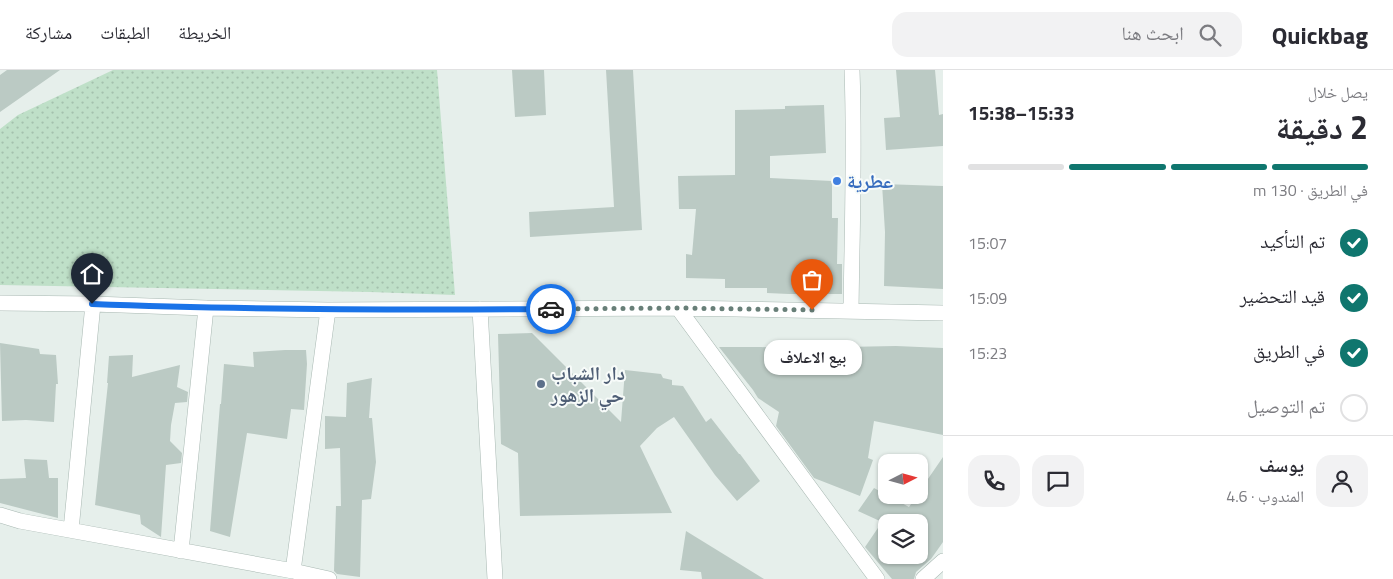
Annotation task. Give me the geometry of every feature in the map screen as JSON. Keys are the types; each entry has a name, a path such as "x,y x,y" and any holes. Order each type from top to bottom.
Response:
{"street":[{"path":"851,311 852,70"},
{"path":"0,303 328,310 678,308 943,313"},
{"path":"71,530 92,304"},
{"path":"182,550 206,308"},
{"path":"678,308 876,579"},
{"path":"480,309 496,579"},
{"path":"293,571 328,310"},
{"path":"0,515 20,521 329,579"},
{"path":"923,579 943,561"}],"green space":[{"path":"113,70 437,70 455,295 0,285 0,129 18,115"}],"building":[{"path":"7,70 60,70 0,112 0,75"},
{"path":"512,70 544,70 546,115 515,117"},
{"path":"606,70 633,70 642,230 530,237 529,212 614,207"},
{"path":"896,70 935,70 939,115 943,114 943,146 886,150 884,118 900,117"},
{"path":"824,105 826,153 770,156 770,178 832,181 832,218 838,218 837,264 842,264 842,294 767,293 767,288 725,288 725,279 686,278 686,254 692,255 696,209 679,209 678,176 735,175 735,110 785,109 785,106"},
{"path":"882,184 943,186 943,289 884,286 885,232"},
{"name":"دار الشباب حي الزهور","path":"532,333 621,422 625,370 661,374 663,378 672,380 672,385 683,386 706,422 711,418 760,481 737,501 715,475 674,417 657,428 640,446 672,513 520,516 518,453 501,444 498,334"},
{"path":"0,343 39,349 40,354 56,355 58,384 56,384 54,422 2,421"},
{"path":"896,346 943,348 943,435 874,421 868,458 873,460 860,496 814,478 776,426 779,412 758,398 719,347 761,347 844,352 844,347"},
{"path":"306,350 304,410 291,409 287,439 247,433 230,537 210,531 224,364 254,367 253,352"},
{"path":"133,355 132,377 180,365 177,387 188,392 187,402 175,403 170,441 182,453 181,463 166,465 161,537 141,524 140,515 95,505 108,383 109,356"},
{"path":"372,378 369,418 372,418 376,462 371,499 362,500 360,577 337,574 334,571 336,506 341,506 340,448 325,449 325,416 346,417 347,383"},
{"path":"943,457 943,542 928,562 928,514 878,514 878,520 858,511 874,488 878,490 878,504 903,504 909,507 911,504 928,504 928,479"},
{"path":"24,459 47,460 49,478 58,478 58,518 0,503 0,479 26,478"},
{"path":"878,528 878,562 865,547"},
{"path":"686,531 764,579 702,579 701,572 680,570"},
{"path":"879,564 925,564 916,572 914,579 892,579"}],"way so far":[{"path":"551,309 812,310"}],"place":[{"name":"عطرية","path":"837,181"},
{"name":"بيع الاعلاف","path":"812,310"},
{"name":"دار الشباب حي الزهور","path":"541,384"}],"route":[{"path":"92,304 328,310 551,309"}]}
